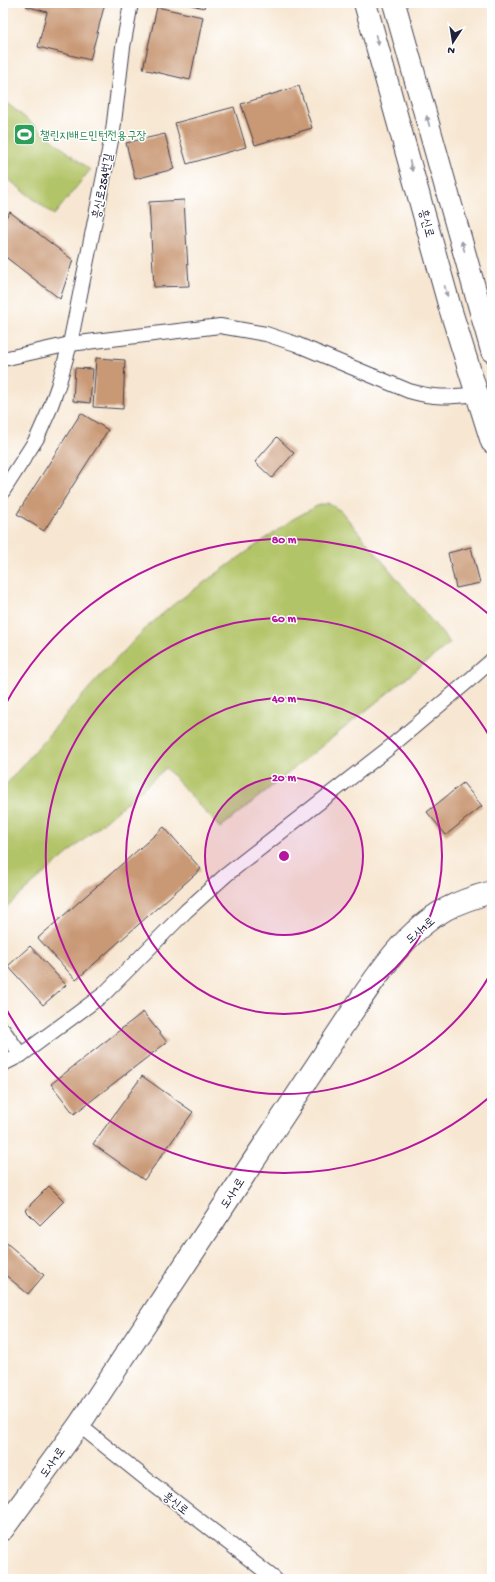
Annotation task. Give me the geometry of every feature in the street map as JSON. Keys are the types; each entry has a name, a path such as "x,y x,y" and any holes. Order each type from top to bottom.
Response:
{"main road":[{"name":"흥신로","path":"365,3 450,308 492,442"},
{"path":"394,3 492,352"},
{"name":"도사1로","path":"3,1529 79,1425 342,1027 391,958 410,935 426,921 447,908 470,898 492,892"}],"lane":[{"name":"흥신로254번길","path":"3,491 37,438 58,386 70,344 113,132 130,3"},
{"path":"3,359 70,344 201,327 220,326 266,334 296,344 409,391 427,396 444,398 477,394"},
{"path":"3,1064 21,1055 104,994 121,979 186,912 226,875 389,748 473,678 492,660"},
{"path":"3,1030 21,1055"},
{"name":"흥신로","path":"79,1425 275,1579"}],"green space":[{"name":"챌린지배드민턴전용구장","path":"3,100 90,170 54,215 3,175"},
{"path":"328,503 341,511 450,643 220,828 166,768 3,910 3,788 90,687 146,628 174,604 293,519 317,506"}],"building":[{"path":"27,3 105,3 90,60 38,47 47,12 26,6"},
{"path":"183,3 205,3 204,8"},
{"path":"157,7 203,17 190,80 143,69"},
{"path":"299,86 312,128 255,145 241,104"},
{"path":"234,107 246,147 187,164 175,123"},
{"path":"165,134 174,169 135,179 126,143"},
{"path":"184,200 189,286 154,287 149,202"},
{"path":"10,212 73,260 60,299 3,255 3,221"},
{"path":"96,358 125,360 123,409 93,407"},
{"path":"75,368 93,369 90,403 73,401"},
{"path":"81,413 108,430 44,531 17,514"},
{"path":"277,437 294,453 272,478 255,462"},
{"path":"471,547 480,583 456,588 448,553"},
{"path":"463,783 482,806 446,835 427,812"},
{"path":"164,827 201,869 76,980 38,938"},
{"path":"30,946 66,985 43,1005 8,966"},
{"path":"143,1012 167,1042 74,1114 51,1084"},
{"path":"142,1076 193,1112 144,1180 93,1144"},
{"path":"49,1186 64,1201 40,1225 25,1210"},
{"path":"3,1240 44,1275 28,1294 3,1273"}],"place":[{"name":"챌린지배드민턴전용구장","path":"25,135"}]}
